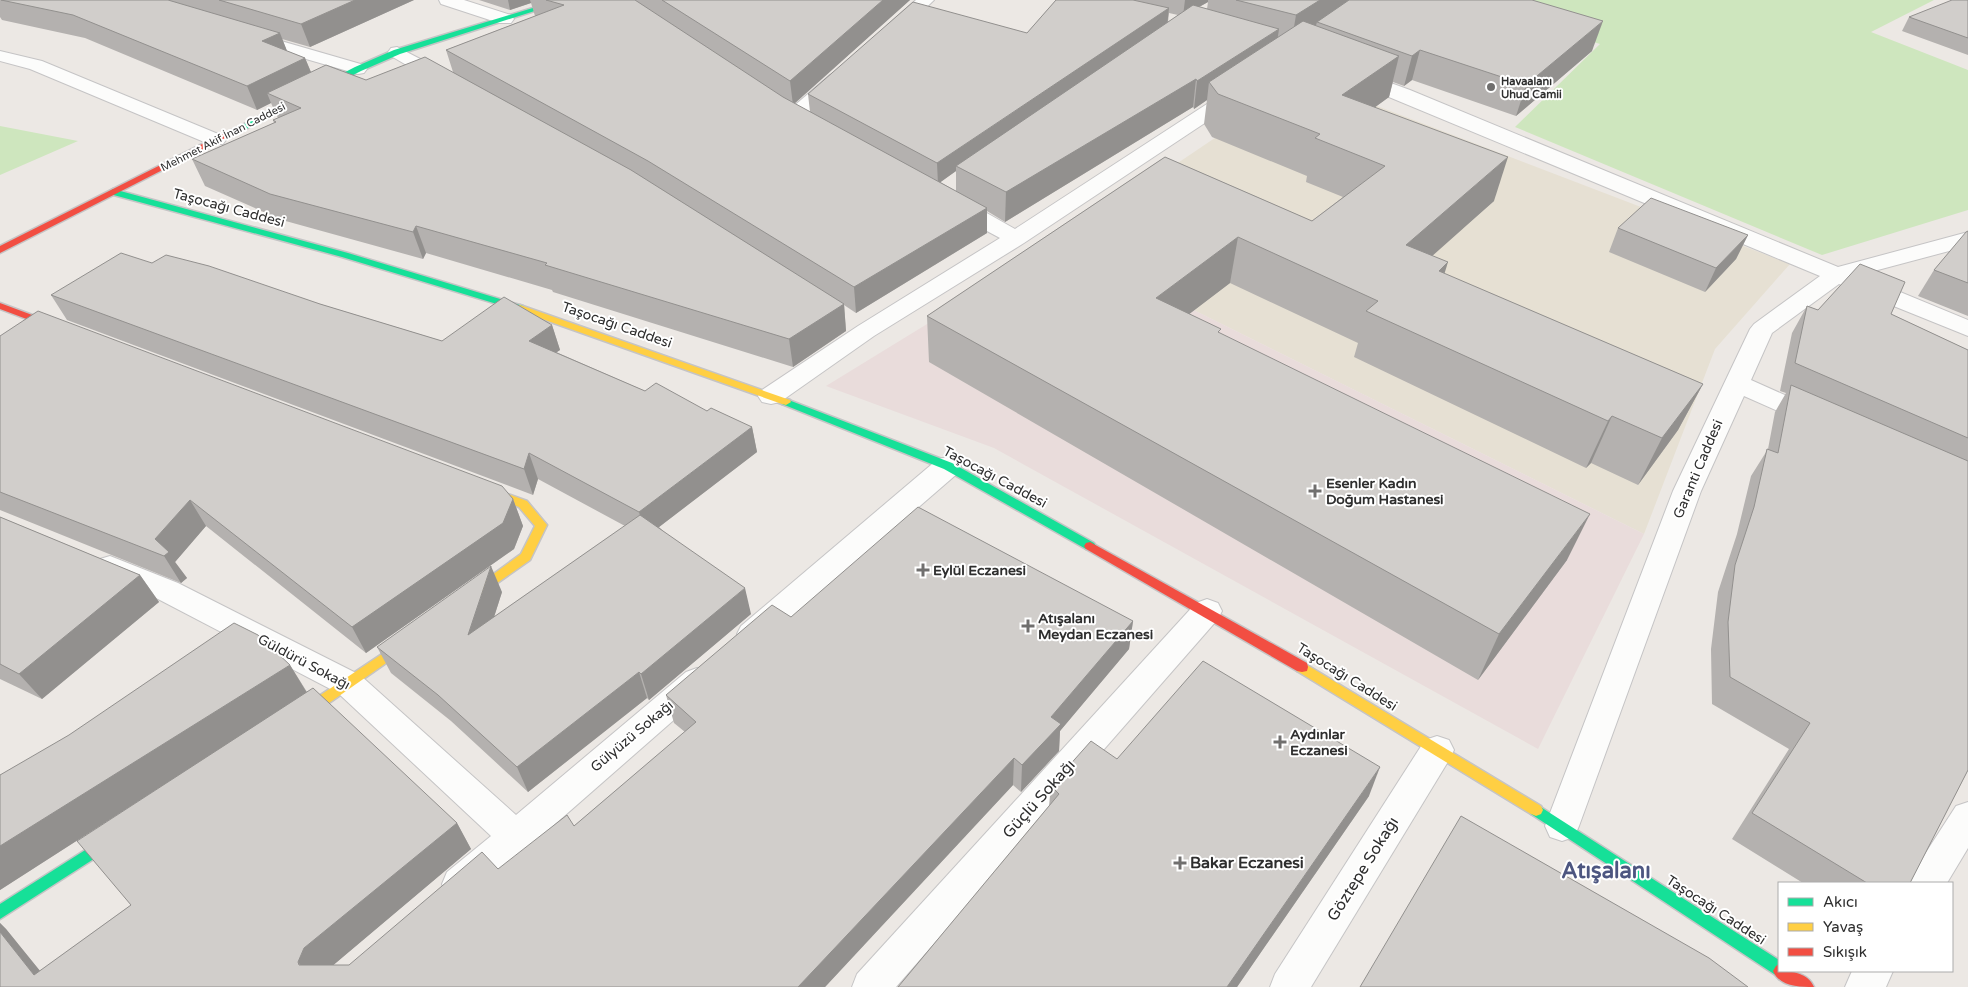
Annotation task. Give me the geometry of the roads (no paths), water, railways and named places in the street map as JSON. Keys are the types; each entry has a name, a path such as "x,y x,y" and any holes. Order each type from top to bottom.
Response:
{"main road":[{"name":"Mehmet Akif İnan Caddesi","path":"0,250 358,69 398,52 566,0"},
{"name":"Taşocağı Caddesi","path":"113,192 346,255 506,303 771,396 948,466 1207,611 1437,750 1562,826 1778,969"},
{"path":"0,306 74,334"},
{"path":"453,609 526,557 541,525 522,504 464,482"},
{"path":"282,727 349,684 421,632"},
{"path":"0,912 133,825"},
{"name":"Taşocağı Caddesi","path":"1783,972 1806,987"}],"street":[{"path":"447,0 505,19"},
{"path":"882,39 926,0"},
{"path":"234,32 358,69"},
{"path":"398,52 466,90"},
{"path":"0,56 36,65 216,140"},
{"path":"778,106 803,121 853,65"},
{"path":"1340,71 1403,94 1968,329"},
{"path":"771,396 858,325 1016,238 1254,81"},
{"path":"954,184 938,195 1016,238"},
{"name":"Garanti Caddesi","path":"1562,826 1686,491 1762,329 1837,274 1968,239"},
{"path":"1736,383 1834,427"},
{"name":"Gülyüzü Sokağı","path":"441,900 948,466"},
{"name":"Güldürü Sokağı","path":"88,558 168,591 233,640 349,684 514,836"},
{"name":"Güçlü Sokağı","path":"870,987 1207,611"},
{"name":"Göztepe Sokağı","path":"1290,987 1437,750"},
{"path":"1929,882 1968,817"},
{"path":"1864,987 1873,972"}],"place":[{"name":"Havaalanı Uhud Camii","path":"1491,87"},
{"name":"Esenler Kadın Doğum Hastanesi","path":"1315,491"},
{"name":"Eylül Eczanesi","path":"923,570"},
{"name":"Atışalanı Meydan Eczanesi","path":"1028,626"},
{"name":"Aydınlar Eczanesi","path":"1280,742"},
{"name":"Bakar Eczanesi","path":"1180,863"}],"district":[{"name":"Atışalanı","path":"1606,871"}]}
